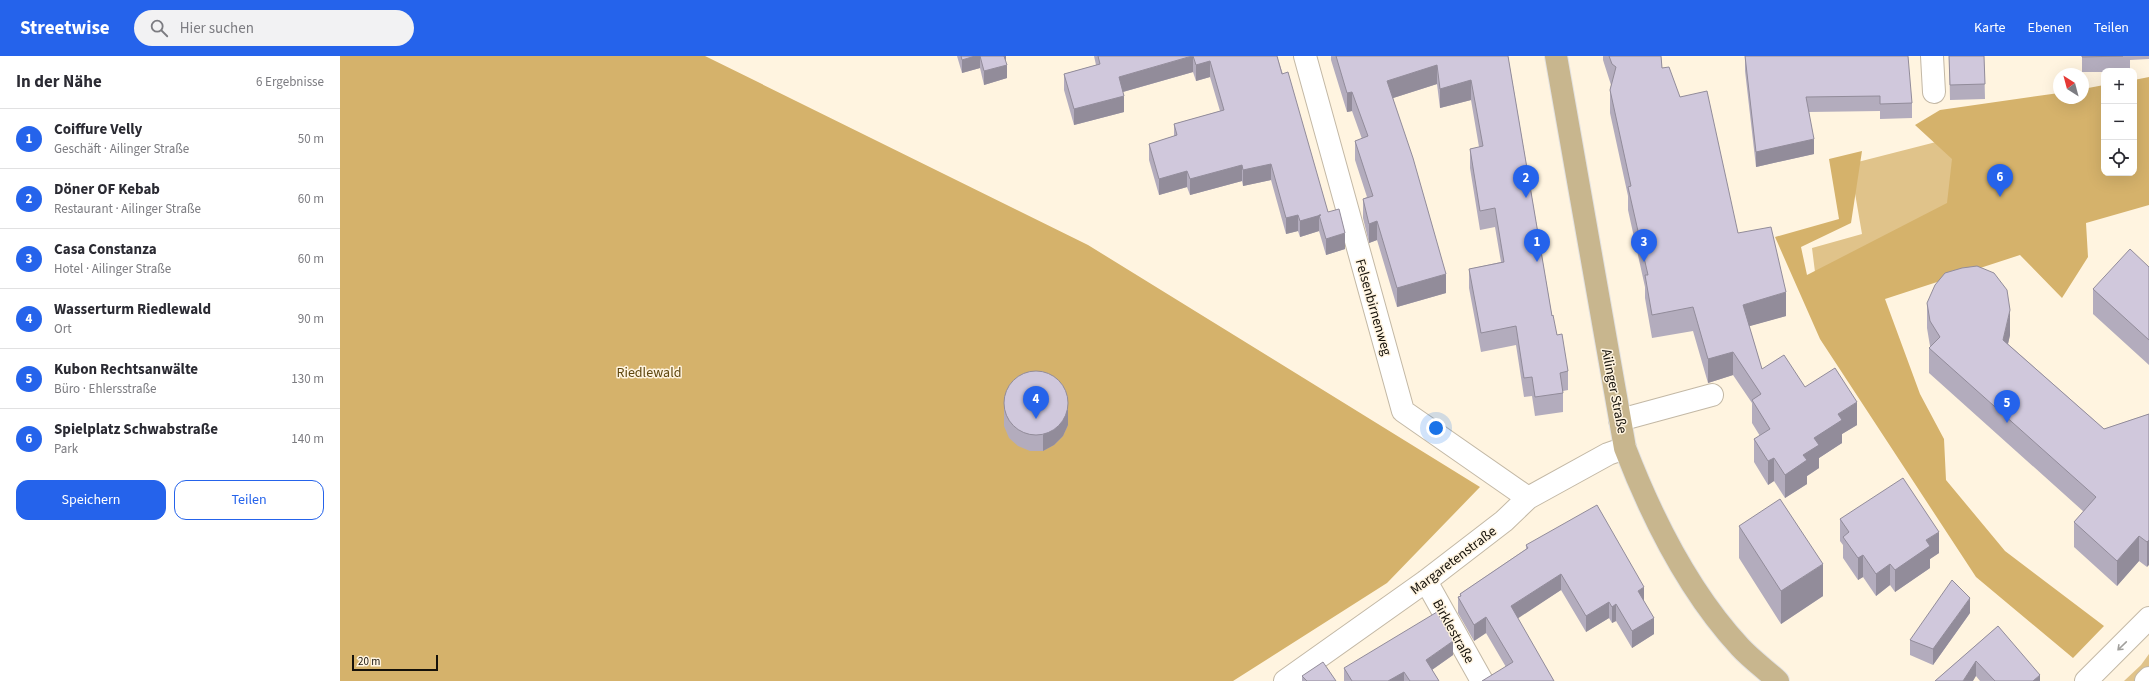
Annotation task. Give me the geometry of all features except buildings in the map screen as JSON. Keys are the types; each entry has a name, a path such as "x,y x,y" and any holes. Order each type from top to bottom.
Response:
{"main road":[{"name":"Ailinger Straße","path":"1556,56 1625,448 1643,496 1675,556 1698,592 1740,647 1778,681"}],"street":[{"name":"Felsenbirnenweg","path":"1305,56 1403,411 1528,498"},
{"path":"1932,56 1934,92"},
{"path":"1620,420 1712,395"},
{"name":"Margaretenstraße","path":"1285,681 1426,581 1504,521 1528,498 1608,454 1625,448"},
{"name":"Birklestraße","path":"1426,581 1482,681"},
{"path":"2086,681 2149,618"},
{"path":"2146,681 2149,678"}],"shaded area":[{"path":"2030,118 2101,171 2101,176 2136,176 2149,196 1818,296 1812,248 1862,234 1850,164"},
{"path":"2149,654 2149,666 2134,681 2124,681 2141,665"}],"green space":[{"name":"Riedlewald","path":"340,56 705,56 1088,245 1480,487 1387,583 1233,681 340,681"},
{"path":"2149,77 2149,205 2086,223 2088,257 2062,298 2020,255 1885,299 1920,394 1944,439 1946,480 2005,551 2104,626 2073,658 1976,577 1820,339 1775,237 1839,219 1829,159 1862,151 1851,223 1801,247 1807,275 1947,203 1952,159 1915,125 1940,110 2053,94 2053,104 2089,104 2089,88 2101,86 2101,176 2137,176 2137,79"}],"place":[{"name":"Spielplatz Schwabstraße","path":"2000,197"},
{"name":"Döner OF Kebab","path":"1526,198"},
{"name":"Coiffure Velly","path":"1537,262"},
{"name":"Casa Constanza","path":"1644,262"},
{"name":"Wasserturm Riedlewald","path":"1036,419"},
{"name":"Kubon Rechtsanwälte","path":"2007,423"}]}
